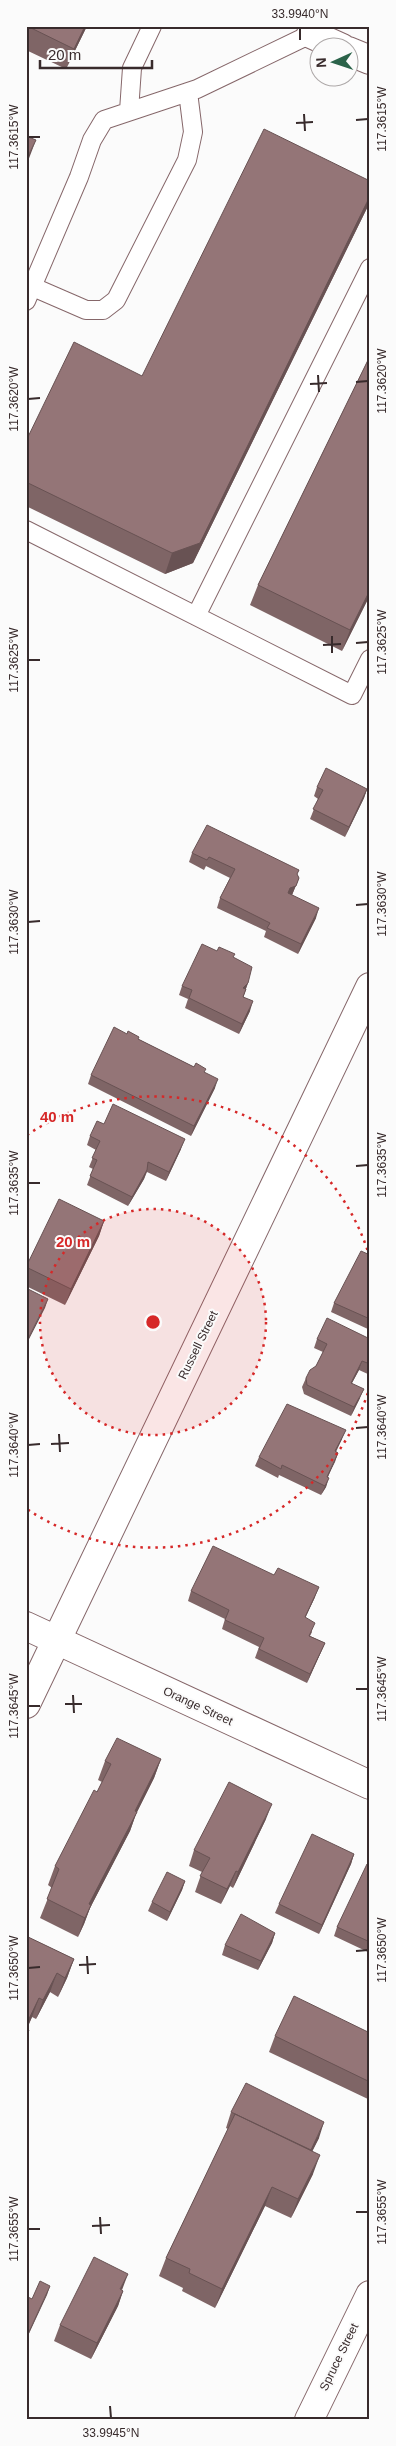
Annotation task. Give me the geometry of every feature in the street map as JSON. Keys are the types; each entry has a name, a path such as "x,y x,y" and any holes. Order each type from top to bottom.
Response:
{"street":[{"path":"311,30 325,38"},
{"path":"358,55 370,60"},
{"name":"Russell Street","path":"26,1704 370,987"},
{"name":"Orange Street","path":"26,1626 370,1785"},
{"name":"Spruce Street","path":"309,2420 370,2295"}],"lane":[{"path":"129,112 132,68 152,26"},
{"path":"188,92 193,132 187,160 116,300 103,310 86,310 29,294 79,177 92,140 104,120 188,92 236,72 311,30"},
{"path":"196,616 370,268"},
{"path":"26,530 352,694 370,659"}],"building":[{"path":"27,26 85,26 74,49"},
{"path":"264,129 370,181 370,196 200,543 172,553 26,482 26,441 74,342 142,376"},
{"path":"26,136 36,140 26,160"},
{"path":"370,356 370,590 350,630 258,585"},
{"path":"326,768 367,789 349,827 313,809 323,790 317,787"},
{"path":"207,825 299,870 296,886 290,888 288,893 319,908 301,944 267,928 270,923 220,898 235,869 209,857 207,860 192,853"},
{"path":"202,944 217,951 219,947 235,954 233,957 252,967 248,983 243,988 246,989 243,997 253,1001 242,1024 189,998 192,990 182,986"},
{"path":"114,1027 127,1034 128,1031 139,1037 138,1039 194,1067 196,1063 206,1069 204,1072 218,1079 194,1126 91,1075"},
{"path":"113,1104 185,1139 169,1172 148,1162 147,1170 132,1197 90,1176 97,1160 92,1158 100,1141 90,1136 97,1121 104,1124"},
{"path":"59,1199 104,1221 71,1289 26,1267"},
{"path":"361,1251 370,1255 370,1319 334,1303"},
{"path":"26,1288 48,1299 26,1343"},
{"path":"327,1318 370,1339 370,1364 362,1361 351,1383 364,1389 354,1407 307,1385 306,1378 310,1370 316,1366 327,1344 317,1339"},
{"path":"287,1404 346,1430 335,1451 338,1453 325,1486 282,1465 281,1469 259,1457"},
{"path":"213,1546 274,1575 278,1568 319,1587 305,1617 315,1623 309,1636 325,1643 310,1674 259,1649 264,1638 225,1620 229,1610 191,1591"},
{"path":"117,1738 161,1759 135,1811 137,1812 89,1904 91,1905 85,1918 47,1899 59,1869 55,1866 94,1790 97,1792 111,1764 105,1761"},
{"path":"229,1782 272,1804 238,1872 236,1871 227,1889 200,1876 210,1858 194,1850"},
{"path":"312,1834 354,1854 322,1925 279,1904"},
{"path":"367,1864 370,1865 370,1942 337,1927"},
{"path":"167,1872 185,1881 170,1912 152,1902"},
{"path":"241,1914 275,1933 261,1961 225,1945"},
{"path":"26,1936 74,1959 65,1978 57,1973 43,2000 39,1998 26,2025"},
{"path":"294,1996 370,2033 370,2082 275,2036"},
{"path":"246,2083 324,2122 311,2150 231,2112"},
{"path":"235,2114 320,2155 298,2199 272,2187 222,2289 189,2273 190,2269 166,2258"},
{"path":"94,2257 128,2274 120,2289 123,2291 97,2343 60,2325"},
{"path":"40,2281 50,2286 28,2334 26,2333 26,2296 32,2299"}]}
